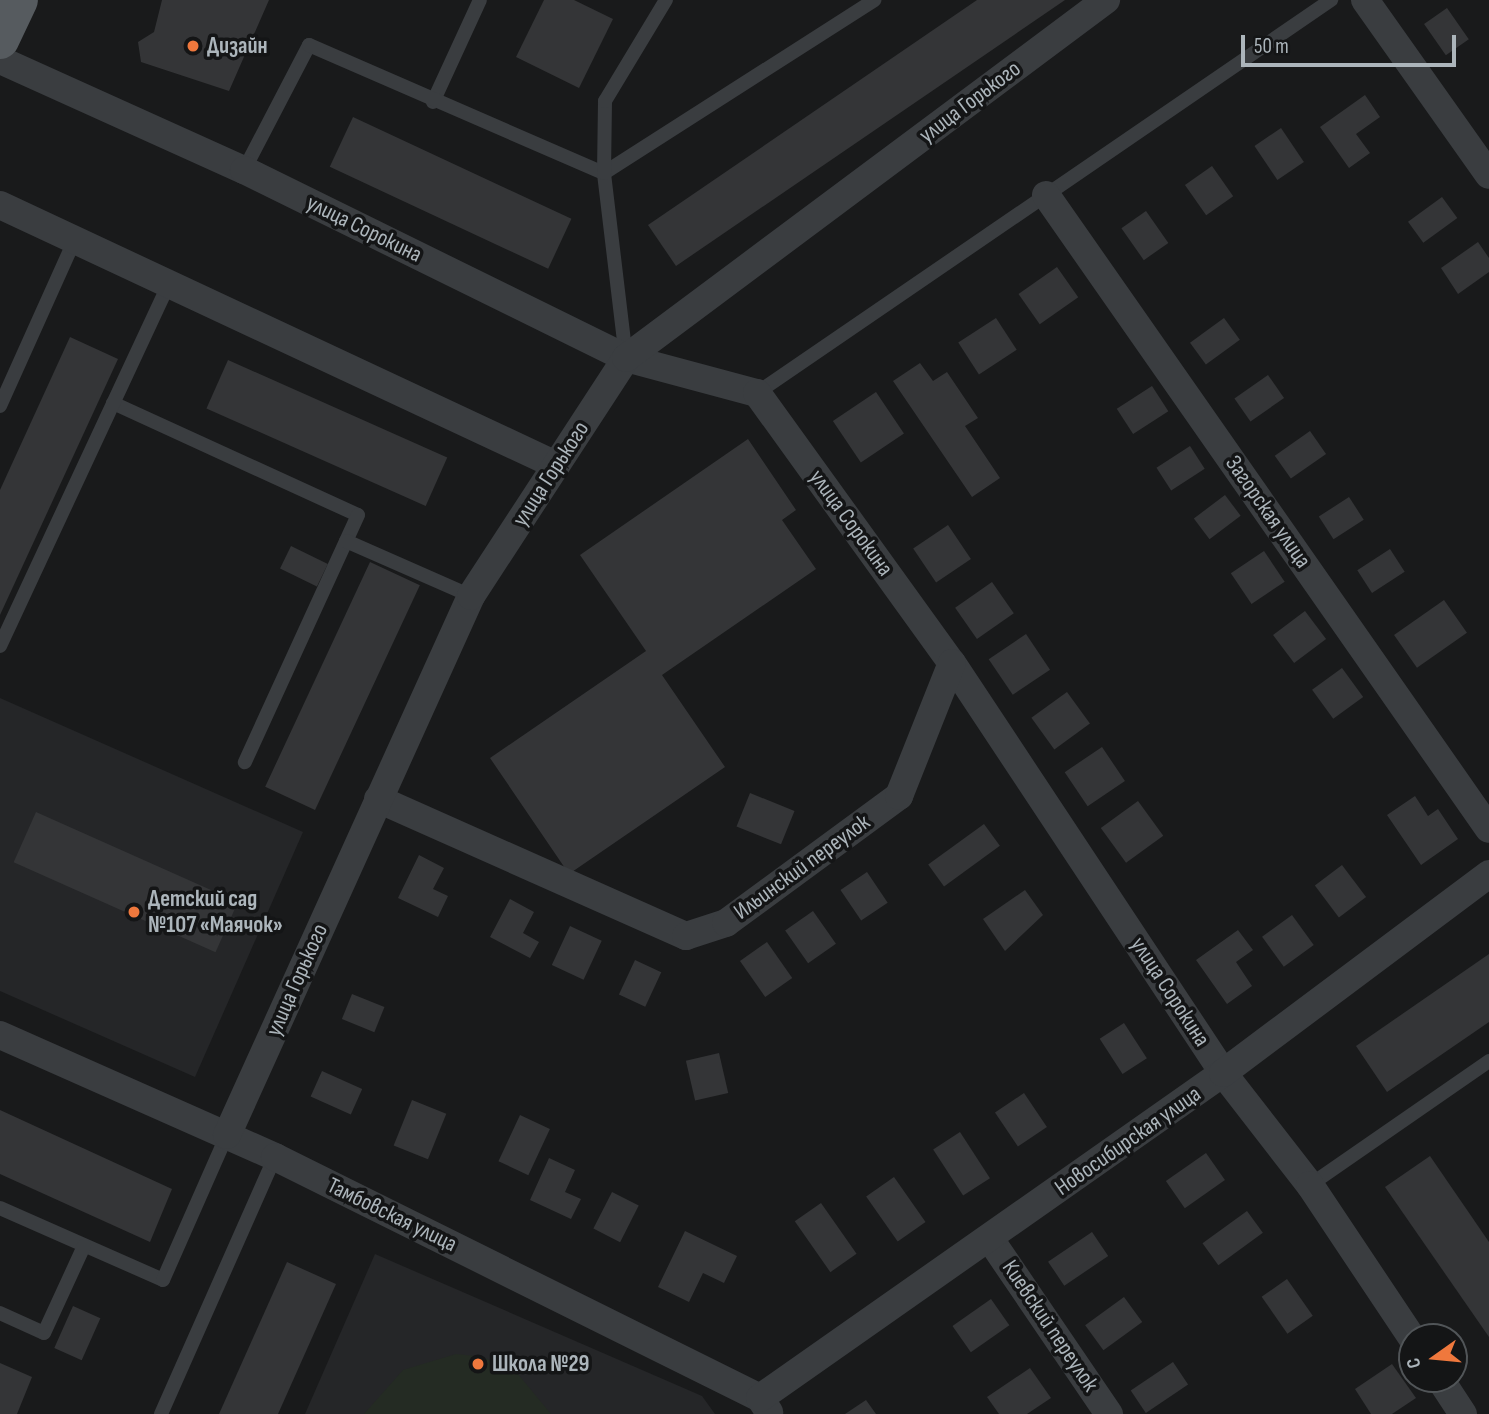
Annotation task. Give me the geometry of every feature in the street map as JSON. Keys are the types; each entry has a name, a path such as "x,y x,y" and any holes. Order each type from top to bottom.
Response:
{"main road":[{"path":"0,40 19,0"}],"street":[{"name":"улица Горького","path":"227,1135 471,596 626,358 1106,0"},
{"path":"1365,0 1489,175"},
{"name":"улица Сорокина","path":"0,60 244,170 626,358 757,393 952,663 1223,1073 1310,1185 1402,1323"},
{"name":"Загорская улица","path":"1046,195 1489,829"},
{"path":"0,205 556,465"},
{"name":"Ильинский переулок","path":"378,799 686,936 726,923 899,796 952,663"},
{"name":"Новосибирская улица","path":"765,1406 990,1239 1223,1073 1489,873"},
{"name":"Тамбовская улица","path":"0,1035 275,1157 765,1406"},
{"name":"Киевский переулок","path":"990,1239 1109,1414"},
{"path":"1449,1393 1463,1414"}],"lane":[{"path":"433,102 480,0"},
{"path":"626,358 604,173 605,101 666,0"},
{"path":"604,173 874,0"},
{"path":"757,393 1331,0"},
{"path":"244,170 309,45 433,102 604,173"},
{"path":"0,406 75,239"},
{"path":"0,646 168,285"},
{"path":"113,403 359,515 245,762"},
{"path":"346,541 471,596"},
{"path":"1310,1185 1489,1061"},
{"path":"0,1208 163,1280 227,1135"},
{"path":"161,1414 275,1157"},
{"path":"0,1313 44,1333 85,1246"}],"shaded area":[{"name":"Детский сад №107 «Маячок»","path":"0,698 303,832 195,1077 0,991"},
{"name":"Школа №29","path":"375,1254 702,1396 715,1414 305,1414"},
{"path":"456,1354 483,1357 517,1373 551,1414 364,1414 403,1370"}],"building":[{"name":"Дизайн","path":"162,0 269,0 229,91 141,62 138,42 154,32"},
{"path":"544,0 574,0 613,19 579,88 516,57"},
{"path":"977,0 1065,0 676,266 648,225"},
{"path":"1447,8 1469,39 1446,55 1424,24"},
{"path":"1365,95 1380,117 1356,134 1370,153 1349,168 1320,127"},
{"path":"353,117 571,219 548,269 330,167"},
{"path":"1281,128 1304,162 1277,180 1254,146"},
{"path":"1212,166 1233,196 1206,215 1185,185"},
{"path":"1442,197 1457,218 1423,243 1408,222"},
{"path":"1146,211 1168,243 1144,260 1121,228"},
{"path":"1478,242 1489,258 1489,272 1458,294 1441,268"},
{"path":"1057,267 1078,297 1040,324 1018,294"},
{"path":"996,318 1017,350 979,374 958,343"},
{"path":"1224,318 1240,340 1206,365 1190,343"},
{"path":"70,337 118,359 0,615 0,490"},
{"path":"228,360 447,458 426,506 206,408"},
{"path":"920,363 933,381 947,372 978,418 965,426 1000,478 972,497 893,381"},
{"path":"1268,375 1284,398 1250,421 1234,399"},
{"path":"1152,386 1168,411 1133,434 1117,409"},
{"path":"876,392 904,433 861,463 833,421"},
{"path":"1310,431 1326,454 1291,479 1275,456"},
{"path":"748,439 796,510 782,520 816,569 662,675 725,767 569,874 490,758 646,651 580,555"},
{"path":"1190,446 1205,469 1171,490 1156,468"},
{"path":"1225,495 1241,516 1210,539 1194,518"},
{"path":"1349,497 1364,520 1334,539 1319,517"},
{"path":"948,525 971,559 936,582 913,548"},
{"path":"291,546 328,564 317,586 280,568"},
{"path":"1390,549 1405,572 1372,593 1357,570"},
{"path":"1264,551 1285,582 1252,604 1231,573"},
{"path":"370,562 420,585 315,810 265,787"},
{"path":"992,582 1014,613 977,639 955,608"},
{"path":"1444,600 1467,633 1417,668 1394,635"},
{"path":"1305,611 1326,639 1294,663 1273,635"},
{"path":"1026,634 1050,670 1013,695 989,659"},
{"path":"1342,668 1363,697 1333,719 1312,690"},
{"path":"1067,692 1090,724 1054,749 1031,718"},
{"path":"1102,747 1125,781 1088,806 1065,772"},
{"path":"750,793 795,811 781,844 737,826"},
{"path":"1415,796 1428,816 1438,809 1458,839 1421,865 1387,815"},
{"path":"1138,801 1163,836 1126,863 1101,828"},
{"path":"36,812 238,902 216,952 14,862"},
{"path":"984,824 1000,846 944,886 928,865"},
{"path":"419,855 444,868 433,889 448,896 438,917 398,898"},
{"path":"1342,865 1366,897 1339,917 1315,885"},
{"path":"867,872 888,903 861,921 840,890"},
{"path":"1025,890 1043,915 1005,951 983,919"},
{"path":"510,899 534,912 523,933 539,942 530,958 490,937"},
{"path":"813,911 836,944 808,963 785,931"},
{"path":"1292,915 1314,945 1284,967 1262,937"},
{"path":"570,926 602,941 584,980 552,965"},
{"path":"1238,930 1253,950 1236,962 1252,986 1227,1004 1196,960"},
{"path":"767,942 792,978 765,997 740,961"},
{"path":"1489,954 1489,1022 1387,1092 1356,1046"},
{"path":"635,960 661,972 645,1007 619,994"},
{"path":"352,994 384,1007 374,1032 342,1019"},
{"path":"1124,1023 1147,1058 1123,1074 1100,1039"},
{"path":"719,1053 728,1093 695,1101 686,1061"},
{"path":"322,1071 362,1089 351,1114 311,1097"},
{"path":"1024,1093 1047,1127 1018,1147 995,1113"},
{"path":"412,1100 446,1114 428,1159 394,1145"},
{"path":"0,1110 172,1189 150,1242 0,1174"},
{"path":"520,1115 550,1129 528,1175 498,1161"},
{"path":"960,1132 990,1178 963,1196 933,1149"},
{"path":"1206,1153 1225,1180 1185,1208 1166,1181"},
{"path":"1430,1156 1489,1242 1489,1337 1385,1187"},
{"path":"549,1158 575,1170 565,1192 581,1199 571,1219 530,1200"},
{"path":"894,1177 926,1222 898,1242 866,1197"},
{"path":"612,1192 639,1206 620,1242 593,1229"},
{"path":"821,1203 857,1254 830,1272 795,1221"},
{"path":"1247,1211 1263,1233 1218,1265 1203,1243"},
{"path":"685,1231 737,1256 724,1283 703,1273 689,1302 658,1287"},
{"path":"1092,1232 1108,1256 1064,1286 1048,1262"},
{"path":"287,1262 336,1284 278,1414 219,1414"},
{"path":"1287,1279 1313,1316 1287,1334 1262,1297"},
{"path":"1124,1297 1142,1322 1103,1350 1085,1325"},
{"path":"991,1299 1009,1325 971,1352 952,1326"},
{"path":"73,1306 100,1318 82,1360 54,1348"},
{"path":"1173,1362 1188,1384 1146,1413 1131,1391"},
{"path":"0,1363 32,1377 17,1414 0,1414"},
{"path":"1392,1364 1398,1372 1398,1393 1412,1393 1416,1398 1392,1414 1371,1414 1355,1389"},
{"path":"1030,1368 1051,1398 1027,1414 999,1414 987,1397"},
{"path":"866,1400 876,1414 845,1414"}],"place":[{"name":"Дизайн","path":"193,46"},
{"name":"Детский сад №107 «Маячок»","path":"134,912"},
{"name":"Школа №29","path":"478,1364"}]}
